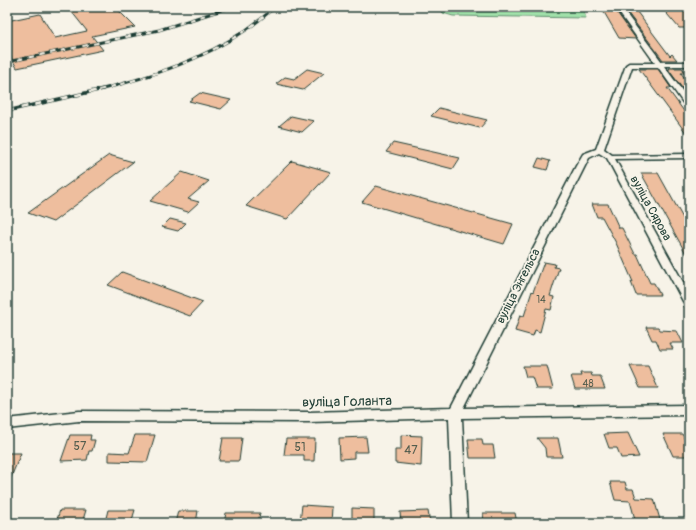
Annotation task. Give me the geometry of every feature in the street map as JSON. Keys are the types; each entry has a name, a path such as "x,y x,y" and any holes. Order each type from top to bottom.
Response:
{"street":[{"path":"618,7 689,105"},
{"path":"600,150 629,65 689,64"},
{"name":"вуліца Сярова","path":"600,150 610,157 689,303"},
{"name":"вуліца Энгельса","path":"460,523 455,413 580,165 586,156 600,150"},
{"path":"610,157 689,156"},
{"name":"вуліца Голанта","path":"7,424 79,416 310,417 455,413 689,410"}],"green space":[{"path":"440,7 582,7 586,18 453,16 443,13"}],"building":[{"path":"95,7 115,7 135,27 92,36 103,50 17,68 7,50 7,21 40,14 55,38 87,31 71,11"},
{"path":"601,7 613,7 636,39 619,38"},
{"path":"661,7 689,7 689,28 679,28"},
{"path":"624,8 634,8 670,56 672,54 677,60 663,60"},
{"path":"669,68 682,68 686,73 681,73 689,84 689,88 682,88 668,69 670,69"},
{"path":"307,69 324,73 303,90 276,84 285,77 294,79"},
{"path":"639,69 658,69 671,88 667,88 689,118 689,137"},
{"path":"200,93 231,100 221,109 189,101"},
{"path":"439,108 487,120 480,128 431,116"},
{"path":"291,116 314,121 302,132 279,126"},
{"path":"393,143 460,158 453,169 386,152"},
{"path":"109,155 133,162 53,222 28,213"},
{"path":"539,158 550,161 547,170 535,167"},
{"path":"292,161 331,172 287,219 246,206"},
{"path":"182,172 209,181 188,199 199,202 188,212 150,201"},
{"path":"641,173 658,173 684,220 687,220 689,225 689,259"},
{"path":"376,186 513,224 504,244 362,202"},
{"path":"592,204 608,204 619,228 622,228 635,254 637,254 650,283 654,283 660,295 636,295 631,282 633,282 616,243 602,217 597,217"},
{"path":"170,219 186,223 178,231 162,227"},
{"path":"544,262 555,264 554,267 559,268 550,296 554,297 551,310 546,309 540,332 535,330 533,336 515,331 520,315 524,316"},
{"path":"122,272 203,302 190,316 108,285"},
{"path":"646,327 658,327 660,330 677,331 683,343 670,343 673,349 660,349 656,340 652,340"},
{"path":"523,366 547,366 553,389 536,389 532,377 526,377"},
{"path":"630,366 648,366 658,388 640,388"},
{"path":"580,373 591,373 592,376 600,376 605,389 575,389 571,376 581,376"},
{"path":"628,433 639,457 621,458 617,448 609,448 604,434"},
{"path":"663,434 682,434 689,448 689,456 673,456"},
{"path":"70,435 91,435 90,440 95,440 92,451 89,451 87,460 61,461"},
{"path":"135,435 155,435 147,462 109,461 109,452 129,453"},
{"path":"401,435 422,436 421,466 395,463 395,450 401,450"},
{"path":"366,437 368,452 354,452 354,458 340,459 339,438"},
{"path":"223,438 242,438 239,461 219,461"},
{"path":"537,438 558,438 562,457 546,457 545,448"},
{"path":"286,439 315,439 314,461 304,461 304,455 284,455"},
{"path":"468,439 482,439 483,445 493,445 495,458 470,458"},
{"path":"7,453 21,453 7,487"},
{"path":"610,482 625,482 627,489 633,489 636,498 654,499 661,523 636,523 630,501 615,500"},
{"path":"302,505 332,507 331,523 300,522"},
{"path":"352,508 374,509 374,523 352,523"},
{"path":"60,510 86,510 82,523 56,523"},
{"path":"108,510 135,510 131,523 105,522"},
{"path":"178,511 198,511 196,523 175,523"},
{"path":"428,511 430,523 401,523 400,512"},
{"path":"226,513 260,513 258,523 224,523"},
{"path":"483,513 515,513 517,523 484,523"}],"railway":[{"path":"7,62 159,30 231,7"},
{"path":"100,90 156,73 194,59 229,41 261,19 275,7"},
{"path":"7,111 100,90"}]}
